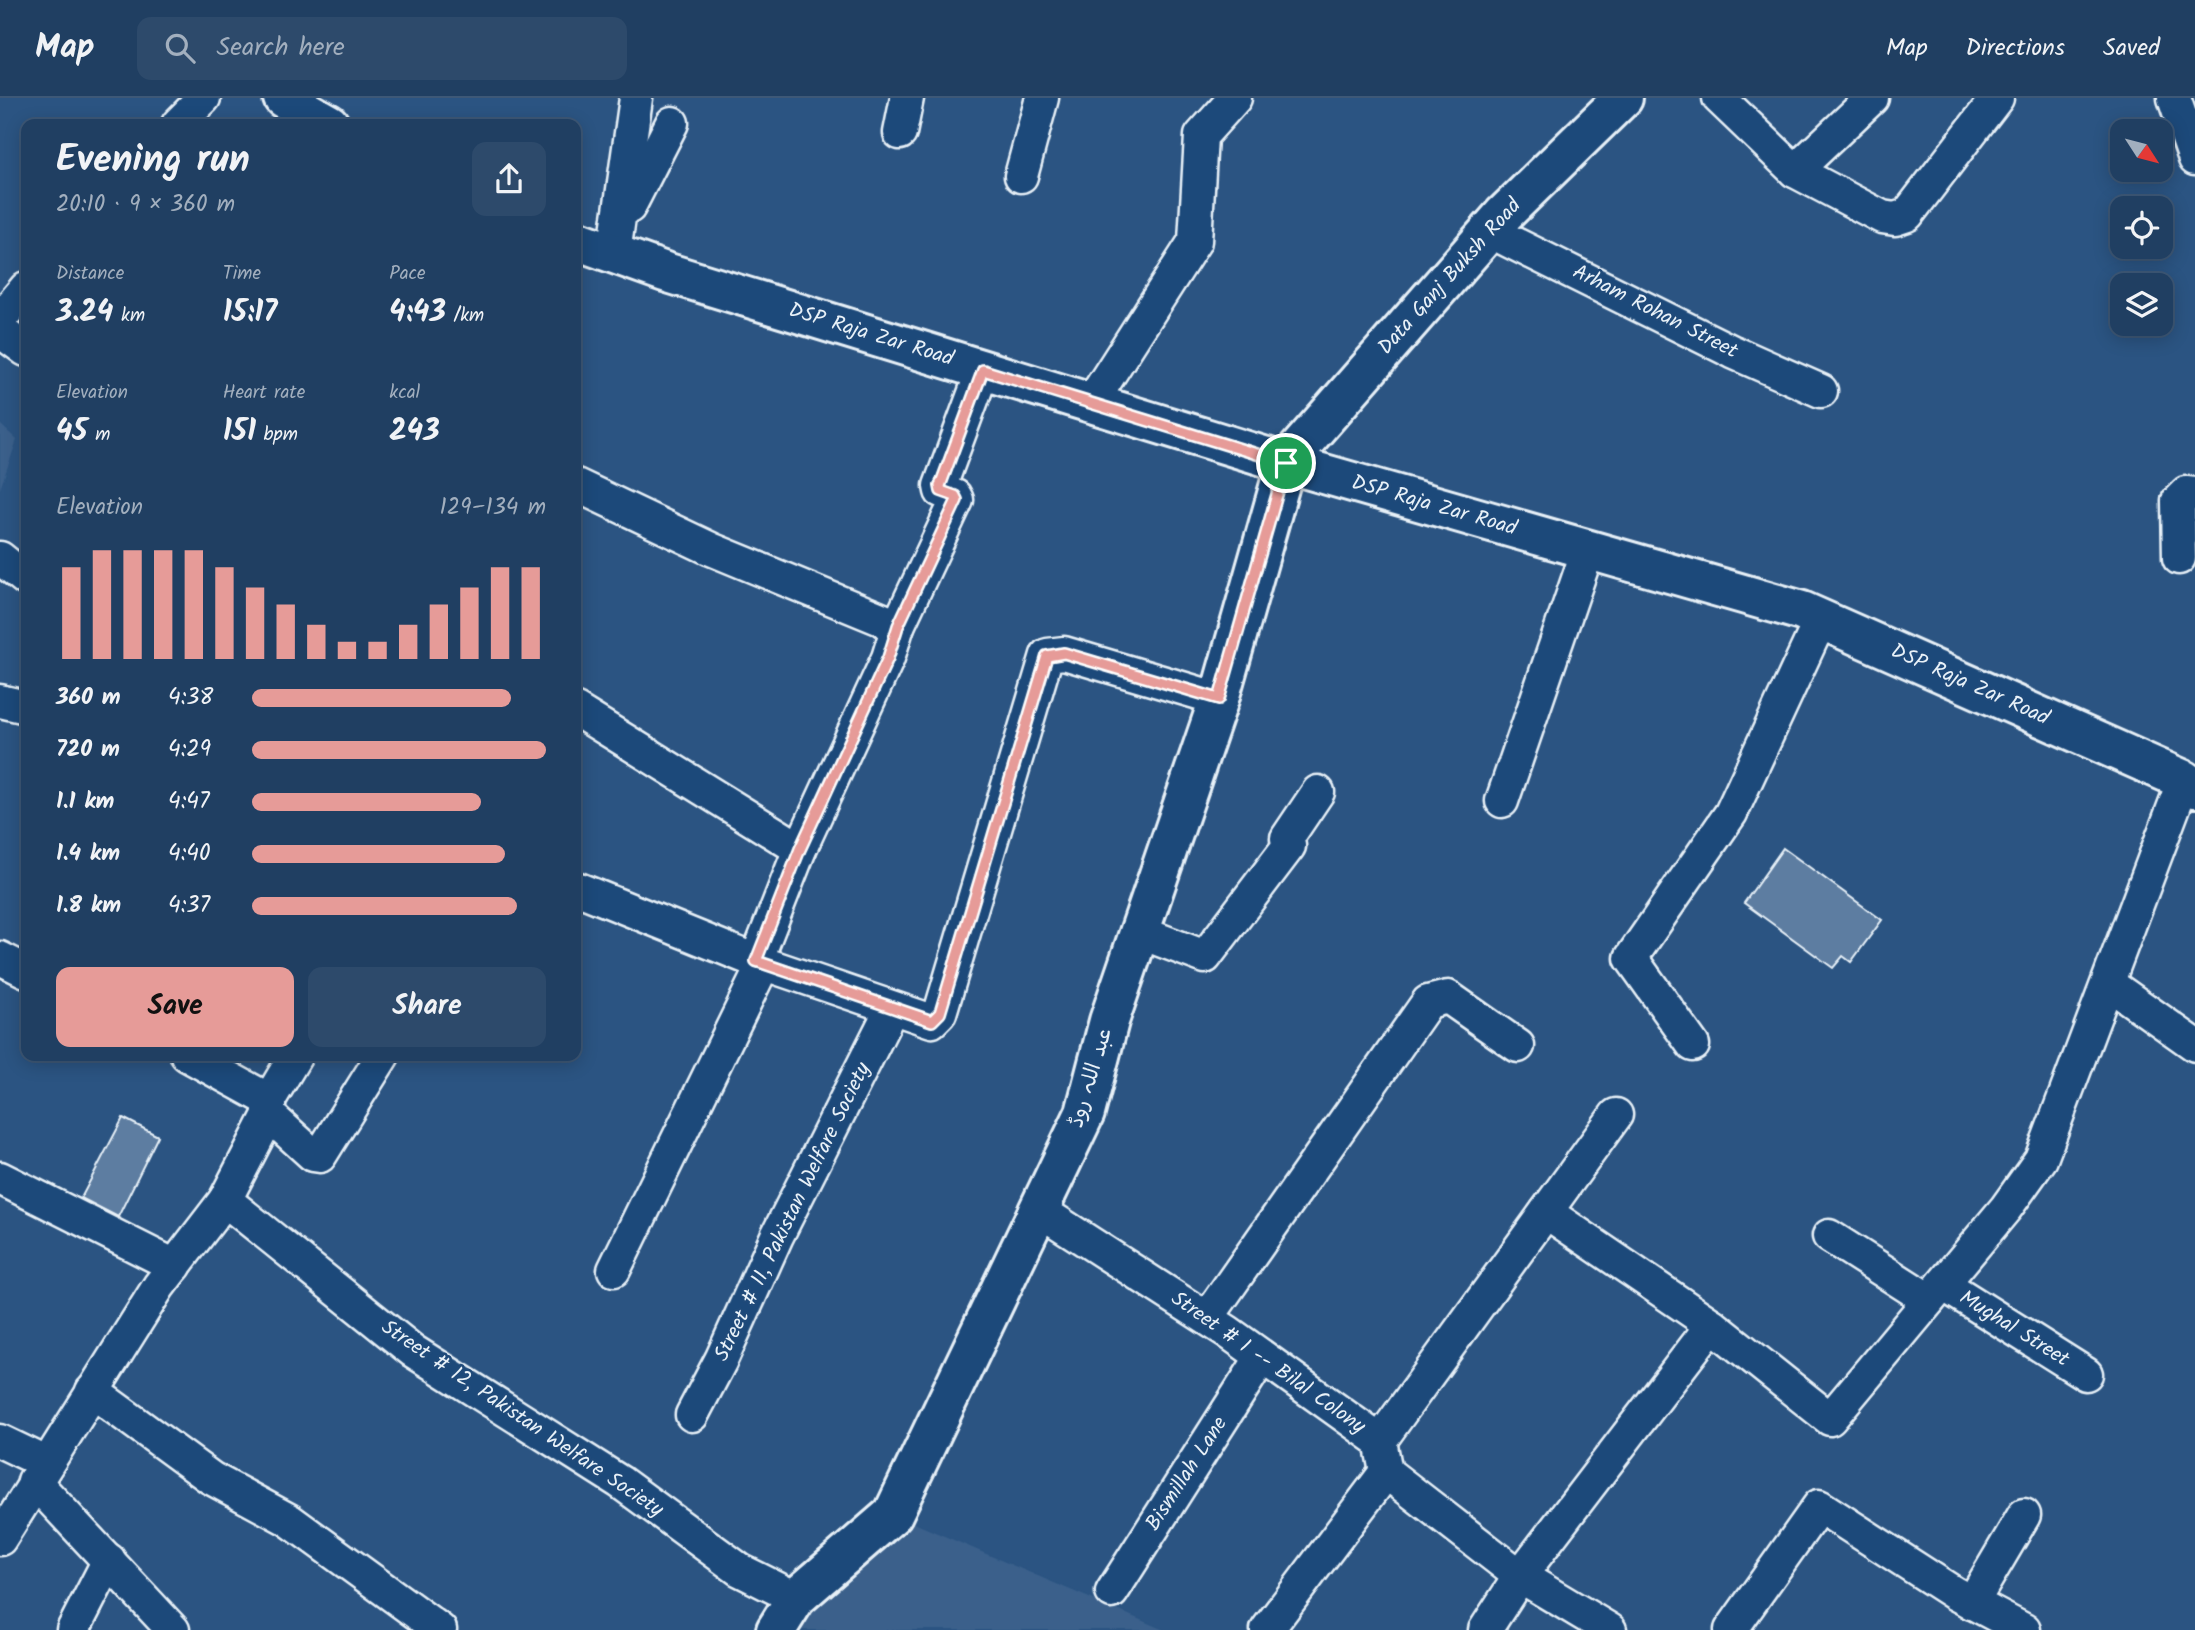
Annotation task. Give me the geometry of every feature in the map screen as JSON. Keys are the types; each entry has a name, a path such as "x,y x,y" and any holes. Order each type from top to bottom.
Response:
{"street":[{"path":"183,119 204,98"},
{"path":"283,98 320,119"},
{"path":"615,242 636,98"},
{"path":"900,132 906,98"},
{"path":"1021,176 1042,98"},
{"path":"1091,403 1195,241 1201,136 1235,98"},
{"path":"1719,98 1795,171 1882,217 1895,219 1907,215 1997,98"},
{"path":"1795,171 1872,98"},
{"path":"2174,98 2195,159"},
{"name":"Data Ganj Buksh Road","path":"1286,463 1489,231 1616,100"},
{"path":"615,242 672,123"},
{"name":"Arham Rohan Street","path":"1489,231 1733,352 1821,391"},
{"name":"DSP Raja Zar Road","path":"581,240 615,242 983,370 1286,463 1821,619 2190,784"},
{"path":"0,319 21,294"},
{"path":"0,331 21,346"},
{"path":"614,1270 760,962 800,849 888,658 898,626 957,500 955,496 941,491 940,486 983,370"},
{"name":"عبد اللہ روڈ","path":"776,1630 796,1598 893,1514 1085,1113 1109,1021 1219,699 1286,463"},
{"path":"581,487 711,549 898,626"},
{"path":"2179,558 2178,502 2186,493 2195,494"},
{"path":"1502,801 1588,550"},
{"path":"0,558 21,575"},
{"path":"1693,1045 1631,958 1731,813 1821,619"},
{"path":"581,890 760,962 932,1021 940,1013 1047,656 1064,653 1219,699"},
{"path":"0,701 21,706"},
{"path":"581,713 800,849"},
{"path":"1546,1212 1712,1325 1830,1419 2006,1208 2041,1159 2190,784"},
{"path":"1139,932 1205,957 1289,846 1287,838 1318,792"},
{"path":"0,958 21,968"},
{"path":"2109,984 2195,1045"},
{"path":"1207,1318 1428,1002 1438,997 1448,997 1518,1046"},
{"name":"Street # 11, Pakistan Welfare Society","path":"692,1415 721,1360 777,1236 892,1008"},
{"path":"196,1061 269,1107 313,1155 320,1156 379,1061"},
{"path":"0,1539 92,1391 175,1266 225,1200 293,1061"},
{"path":"1380,1441 1616,1115"},
{"path":"0,1178 175,1266"},
{"name":"Street # 12, Pakistan Welfare Society","path":"225,1200 413,1351 620,1482 740,1570 796,1598"},
{"name":"Street # 1 -- Bilal Colony","path":"1039,1210 1207,1318 1380,1441 1386,1472"},
{"name":"Mughal Street","path":"1829,1236 2086,1374"},
{"path":"1485,1630 1520,1576 1712,1325"},
{"name":"Bismillah Lane","path":"1112,1592 1262,1357"},
{"path":"92,1391 211,1478 289,1520 440,1630"},
{"path":"0,1441 40,1472 109,1560 173,1630"},
{"path":"1267,1630 1386,1472 1520,1576 1610,1630"},
{"path":"1731,1630 1819,1506 1972,1603 2024,1630"},
{"path":"1972,1603 2024,1515"},
{"path":"73,1630 109,1560"}],"shaded area":[{"path":"0,424 17,440 0,489"},
{"path":"893,1514 1164,1630 775,1630"}],"building":[{"path":"1783,848 1882,920 1851,962 1843,956 1833,968 1744,903"},
{"path":"123,1118 158,1136 118,1217 81,1198"}],"route":[{"path":"983,370 1286,463 1219,699 1064,653 1047,656 940,1013 932,1021 756,961 800,849 888,658 898,626 957,500 955,496 941,491 940,486 983,370"}]}
